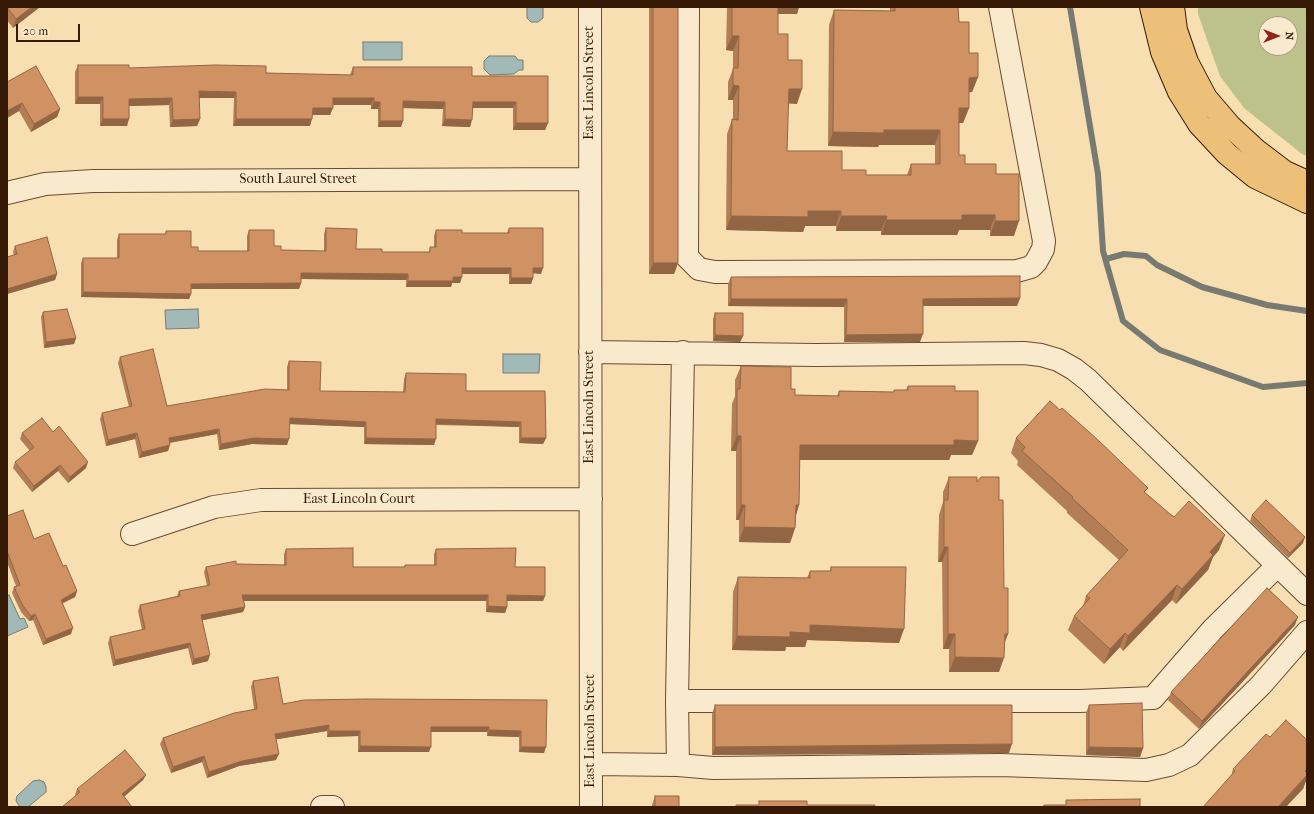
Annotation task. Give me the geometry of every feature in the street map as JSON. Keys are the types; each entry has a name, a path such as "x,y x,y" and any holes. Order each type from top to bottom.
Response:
{"highway":[{"path":"1151,7 1162,52 1179,92 1200,124 1227,154 1255,177 1307,202"},
{"path":"1173,7 1176,30 1187,62 1206,98 1230,126 1256,150 1285,172 1307,182"}],"street":[{"name":"East Lincoln Street","path":"590,7 591,807"},
{"path":"688,7 687,257 692,264 707,271 731,272 1017,271 1031,267 1036,262 1043,249 1044,242 1000,7"},
{"name":"South Laurel Street","path":"7,193 45,184 93,181 590,179"},
{"path":"590,352 683,352 816,355 1024,353 1041,355 1058,360 1074,369 1088,380 1307,594"},
{"path":"678,765 677,701 683,352"},
{"name":"East Lincoln Court","path":"132,534 214,507 261,500 591,499"},
{"path":"677,701 1080,701 1153,698 1214,628 1277,566"},
{"path":"591,764 678,765 713,768 1000,766 1152,769 1169,765 1190,755 1260,686 1307,632"},
{"path":"322,807 333,807"}],"green space":[{"path":"1198,7 1307,7 1307,156 1302,154 1244,108 1220,76 1198,14"}],"water":[{"path":"527,7 543,7 543,18 538,22 531,22 527,18"},
{"path":"363,42 402,42 402,60 363,60"},
{"path":"489,56 515,56 518,60 523,60 523,70 519,70 514,74 490,75 484,69 484,61"},
{"path":"198,309 199,328 166,329 165,310"},
{"path":"503,354 540,354 539,373 503,373"},
{"path":"9,595 20,619 24,618 28,627 7,636 7,596"},
{"path":"39,780 44,782 46,792 28,807 20,807 16,801 17,796 33,781"}],"building":[{"path":"7,7 32,7 16,19"},
{"path":"653,7 678,7 678,263 653,263"},
{"path":"732,7 778,7 778,34 788,34 788,60 802,60 802,89 789,89 787,151 842,151 842,170 866,170 866,175 911,175 911,164 940,164 940,130 884,130 884,133 833,132 834,10 895,11 895,7 958,7 959,22 969,22 969,53 978,53 978,77 969,78 969,108 959,108 959,155 965,155 965,164 996,164 996,174 1019,174 1019,221 995,221 995,215 962,215 962,220 886,220 887,216 841,216 841,211 808,211 808,217 731,216 732,119 738,120 739,86 733,85 733,68 738,68 739,36 732,36"},
{"path":"78,65 129,65 129,68 215,65 266,66 266,73 353,75 353,67 472,67 472,76 548,76 548,123 516,123 516,102 473,102 472,120 445,119 445,102 403,101 403,121 380,121 380,102 374,102 374,98 333,98 333,108 313,108 312,119 236,119 236,92 199,91 200,119 173,120 172,98 129,99 129,119 103,119 103,97 78,97"},
{"path":"36,66 60,109 34,124 22,103 7,111 7,82"},
{"path":"326,228 357,229 356,249 382,249 382,252 430,252 430,247 436,247 436,230 462,230 462,233 509,233 509,228 543,228 543,268 533,268 533,278 511,278 511,268 462,268 462,277 453,277 453,281 408,281 408,274 301,273 301,283 191,284 191,294 83,292 83,258 119,258 119,234 166,234 166,231 191,231 191,247 198,247 198,251 249,251 249,230 274,230 274,246 281,246 281,250 326,251"},
{"path":"47,237 57,274 7,289 7,257 17,254 15,246"},
{"path":"1020,276 1020,298 923,299 923,334 846,335 847,299 731,299 731,277"},
{"path":"67,309 76,338 46,342 43,312"},
{"path":"715,313 743,313 743,336 715,335"},
{"path":"153,349 167,406 265,389 289,390 289,361 321,362 320,391 405,392 406,373 466,374 466,391 545,391 546,438 521,438 521,422 436,419 436,439 366,438 366,422 290,418 289,439 254,438 221,444 219,429 169,438 170,445 142,452 137,433 108,440 102,413 132,406 120,357"},
{"path":"741,366 791,367 791,389 795,389 795,395 839,396 839,391 894,392 894,390 908,390 908,386 955,386 955,391 978,391 978,441 954,440 954,445 800,445 799,505 796,505 795,528 744,527 745,505 741,505 741,436 737,436 737,389 740,389"},
{"path":"1050,401 1060,410 1062,408 1097,439 1148,488 1144,492 1170,514 1174,517 1189,501 1225,535 1210,552 1213,555 1182,589 1177,585 1128,636 1125,633 1110,649 1074,616 1090,598 1086,596 1128,550 1022,451 1025,447 1016,438"},
{"path":"42,418 53,432 59,426 88,462 70,477 60,465 34,486 15,462 34,447 22,433"},
{"path":"949,477 977,477 977,482 981,477 999,477 999,500 1003,500 1004,588 1008,588 1008,634 1005,634 1004,658 955,657 955,634 948,634 948,547 944,547 944,500 948,500"},
{"path":"1266,500 1305,537 1290,553 1252,515"},
{"path":"23,510 34,539 49,533 63,566 66,565 77,591 61,600 73,628 46,639 35,614 31,616 23,606 14,587 20,585 7,551 7,516"},
{"path":"353,548 353,567 405,567 405,565 436,565 436,549 516,548 515,567 545,567 545,596 507,595 507,607 488,606 488,595 242,595 245,607 201,615 210,655 194,659 190,643 115,660 110,637 145,629 140,605 180,596 179,591 210,585 206,567 236,561 236,564 286,565 286,549"},
{"path":"831,567 906,567 904,629 810,625 810,633 790,632 790,637 737,636 738,577 810,578 810,571 831,571"},
{"path":"1267,588 1298,617 1202,721 1171,692"},
{"path":"278,677 283,704 304,700 367,699 547,700 546,747 521,747 521,731 489,730 489,727 431,727 431,747 360,746 360,731 329,731 329,725 275,734 279,754 242,761 209,772 204,756 173,767 163,738 234,713 257,709 253,681"},
{"path":"1142,703 1143,748 1089,747 1089,705"},
{"path":"715,705 1012,705 1012,744 715,747"},
{"path":"1286,720 1307,740 1307,769 1305,771 1307,775 1278,807 1203,807 1235,771 1233,769 1266,734 1270,737"},
{"path":"125,750 146,775 122,794 132,807 62,807 80,792 77,789"},
{"path":"655,796 679,796 679,807 655,807"},
{"path":"1140,799 1140,807 1043,807 1044,805 1066,805 1066,800"},
{"path":"759,801 807,801 807,805 875,805 875,807 736,807 736,805 759,805"}],"waterway":[{"path":"1070,7 1098,174 1103,251 1123,321 1160,350 1263,387 1307,383"},
{"path":"1106,259 1124,254 1146,256 1157,265 1202,287 1267,305 1307,311"}]}
